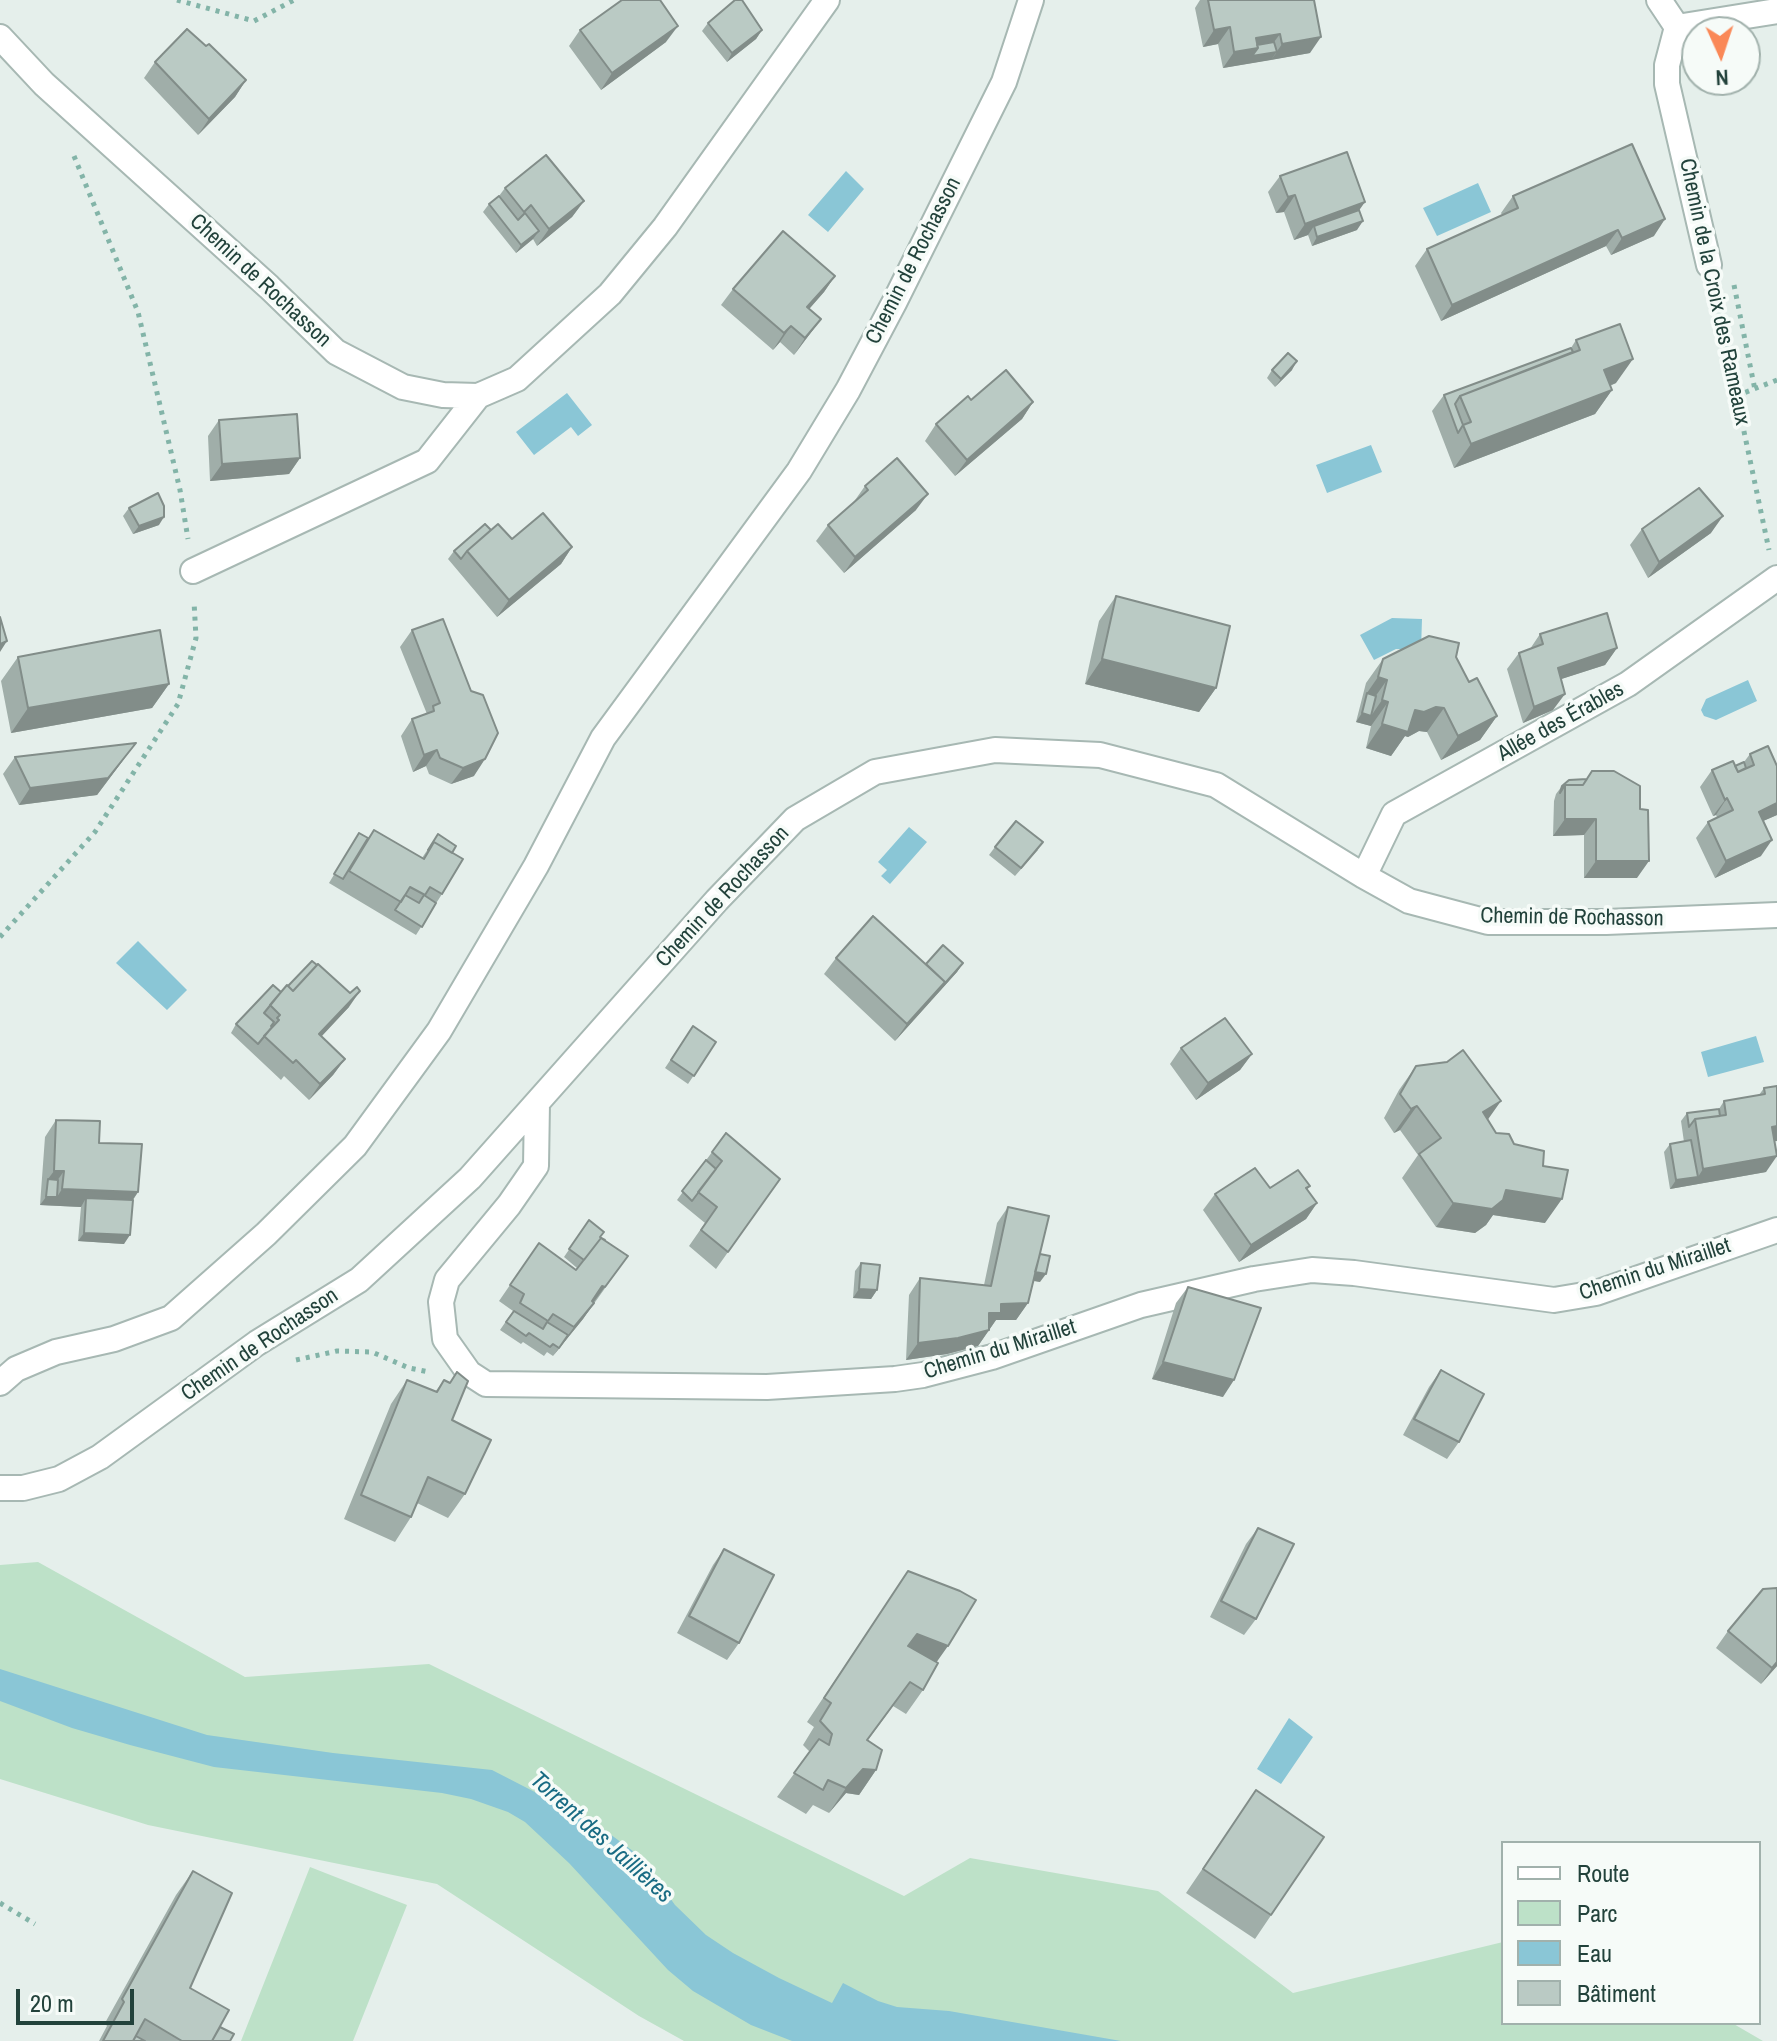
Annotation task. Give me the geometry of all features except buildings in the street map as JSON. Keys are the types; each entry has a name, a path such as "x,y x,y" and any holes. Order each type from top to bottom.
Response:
{"street":[{"name":"Chemin de Rochasson","path":"0,37 44,84 269,287 336,352 403,387 443,395 478,396 517,379 610,294 665,227 827,0"},
{"name":"Chemin de Rochasson","path":"0,1383 16,1369 56,1352 114,1339 171,1318 266,1234 355,1146 439,1031 536,866 603,738 799,471 840,403 894,303 1004,82 1031,0"},
{"path":"1659,0 1677,27 1777,11"},
{"name":"Chemin de la Croix des Rameaux","path":"1677,27 1667,65 1667,84 1720,269"},
{"path":"193,571 427,461 478,396"},
{"name":"Allée des Érables","path":"1364,876 1394,814 1628,684 1776,582"},
{"name":"Chemin de Rochasson","path":"0,1488 23,1488 59,1479 100,1457 257,1343 359,1280 470,1178 717,900 795,819 875,772 995,750 1100,755 1216,785 1409,901 1488,922 1606,922 1777,915"},
{"path":"469,1373 445,1339 441,1302 447,1280 509,1205 536,1166 537,1103"},
{"name":"Chemin du Miraillet","path":"469,1373 486,1384 509,1386 767,1387 895,1379 992,1357 1141,1305 1254,1279 1312,1270 1554,1300 1596,1293 1777,1230"}],"path":[{"path":"177,0 254,21 294,0"},
{"path":"0,937 95,832 178,704 196,638 193,571 180,490 138,312 74,156"},
{"path":"1720,269 1755,390"},
{"name":"Chemin de la Croix des Rameaux","path":"1720,269 1736,396 1776,582"},
{"path":"1736,396 1777,380"},
{"path":"294,1360 337,1351 372,1352 409,1368 446,1375 469,1373"},
{"path":"0,1903 35,1924"}],"green space":[{"path":"38,1562 245,1677 429,1664 904,1896 970,1858 1158,1891 1293,1993 1501,1942 1501,2025 1735,2025 1763,2041 684,2041 639,2016 437,1884 148,1825 0,1779 0,1565"},
{"path":"310,1867 407,1905 353,2041 241,2041"}],"water":[{"path":"846,171 864,189 828,232 808,215"},
{"path":"1478,183 1491,212 1437,236 1423,208"},
{"path":"567,393 592,425 578,436 571,427 534,455 516,432"},
{"path":"1371,445 1382,472 1327,493 1316,465"},
{"path":"1392,618 1422,619 1421,650 1396,649 1374,660 1360,635"},
{"path":"1748,680 1757,701 1716,720 1704,716 1701,710 1706,699"},
{"path":"909,827 927,842 890,884 881,876 887,870 878,862"},
{"path":"138,941 187,990 167,1010 116,963"},
{"path":"1756,1036 1764,1062 1708,1077 1701,1052"},
{"name":"Torrent des Jaillières","path":"0,1669 207,1735 333,1753 492,1770 595,1823 641,1857 675,1905 706,1935 779,1978 832,2003 843,1983 897,2007 949,2011 1121,2041 792,2041 751,2025 693,1991 668,1970 569,1863 525,1822 508,1812 442,1793 214,1767 130,1745 72,1728 0,1701"},
{"path":"1289,1718 1313,1737 1281,1784 1257,1769"}]}
